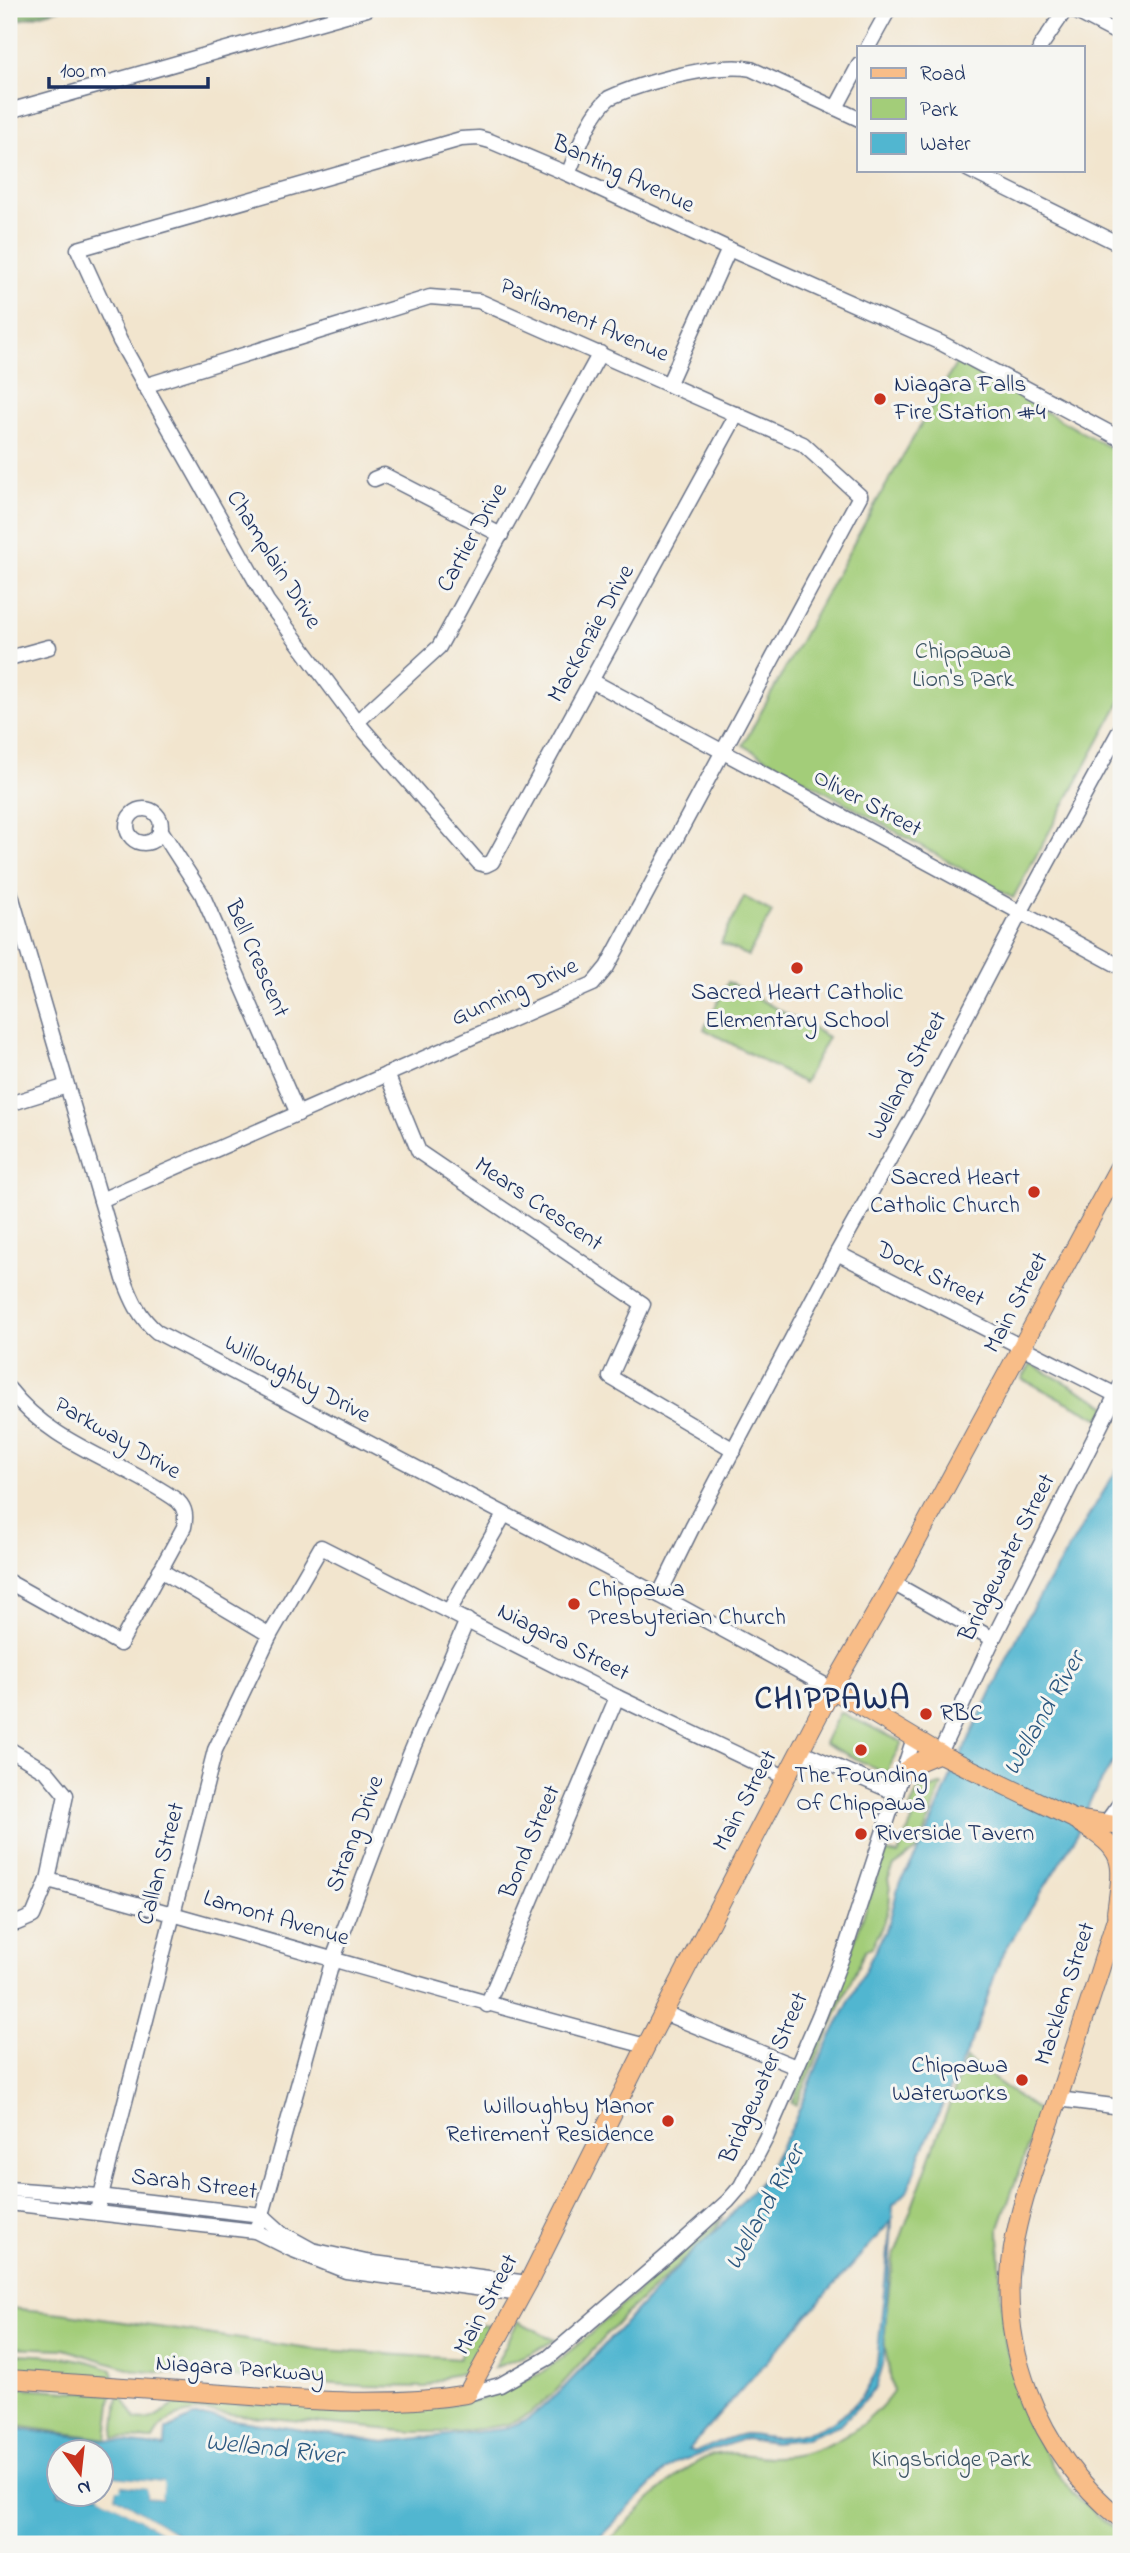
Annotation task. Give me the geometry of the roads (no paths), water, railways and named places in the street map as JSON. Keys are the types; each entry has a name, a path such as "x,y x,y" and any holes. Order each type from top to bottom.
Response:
{"main road":[{"name":"Main Street","path":"467,2394 524,2288 785,1777 1121,1163"},
{"path":"832,1689 942,1754 1074,1819 1109,1828 1113,1847 1119,1857 1120,1879 1114,1928"},
{"path":"902,1773 916,1763 942,1754"},
{"name":"Macklem Street","path":"1058,2099 1121,1903"},
{"path":"1058,2099 1015,2235 1010,2279 1012,2331 1027,2389 1050,2437 1083,2483 1121,2519"},
{"name":"Niagara Parkway","path":"9,2379 291,2399 380,2401 436,2399 467,2394"}],"street":[{"path":"9,111 367,9"},
{"path":"869,46 889,9"},
{"path":"1041,46 1066,9"},
{"path":"1071,9 1121,35"},
{"path":"568,174 594,116 609,98 679,76 744,67 857,118"},
{"path":"836,108 857,69"},
{"name":"Banting Avenue","path":"78,249 470,137 490,141 568,174 942,343 1121,439"},
{"path":"975,172 1121,245"},
{"name":"Champlain Drive","path":"78,249 144,386 260,590 357,722 479,863"},
{"path":"669,383 729,249"},
{"name":"Parliament Avenue","path":"144,386 430,297 479,301 669,383 810,448 860,496"},
{"name":"Cartier Drive","path":"357,722 439,647 600,353"},
{"name":"MacKenzie Drive","path":"479,863 492,862 737,414"},
{"path":"373,479 384,475 501,535"},
{"name":"Gunning Drive","path":"101,1200 585,990 600,979 860,496"},
{"path":"9,658 49,648"},
{"name":"Oliver Street","path":"592,681 1121,967"},
{"name":"Welland Street","path":"659,1595 837,1253 923,1099 1020,912 1121,728"},
{"name":"Bell Crescent","path":"160,829 202,894 299,1114"},
{"name":"Willoughby Drive","path":"9,888 135,1307 148,1324 158,1332 832,1689"},
{"name":"Mears Crescent","path":"387,1074 419,1152 643,1304 610,1377 734,1450"},
{"path":"9,1104 68,1086"},
{"name":"Dock Street","path":"837,1253 1021,1347 1118,1390"},
{"name":"Parkway Drive","path":"9,1389 45,1427 171,1496 182,1505 186,1519 184,1527 160,1570"},
{"name":"Bridgewater Street","path":"942,1754 993,1639 1118,1390"},
{"path":"449,1611 504,1515"},
{"name":"Niagara Street","path":"321,1548 617,1697 785,1777"},
{"name":"Callan Street","path":"97,2211 215,1750 270,1635 321,1548"},
{"path":"9,1582 120,1644 160,1570 270,1635"},
{"path":"893,1583 993,1639"},
{"name":"Strang Drive","path":"255,2231 262,2215 333,1959 409,1757 467,1620"},
{"name":"Bond Street","path":"487,2004 617,1697"},
{"name":"Bridgewater Street","path":"467,2394 500,2385 548,2358 728,2201 741,2186 756,2159 846,1947 914,1738"},
{"path":"9,1749 47,1772 66,1795 48,1880 33,1916 17,1923 9,1918"},
{"path":"800,1751 896,1793"},
{"path":"1109,1828 1121,1802"},
{"name":"Lamont Avenue","path":"48,1880 646,2046"},
{"path":"664,2012 704,2031 796,2067"},
{"path":"1058,2099 1121,2107"},
{"name":"Sarah Street","path":"9,2189 99,2196 262,2215 283,2234 312,2249 366,2262 524,2288"},
{"name":"Sarah Street","path":"9,2203 255,2231 346,2271 524,2288"}],"water":[{"name":"Welland River","path":"1121,1463 1121,1749 1091,1799 1074,1840 1001,1957 976,2031 921,2153 907,2192 893,2205 883,2364 876,2388 841,2424 804,2439 774,2442 746,2438 678,2462 666,2470 593,2544 193,2544 116,2497 117,2489 122,2485 148,2488 147,2497 161,2499 162,2482 116,2477 116,2441 165,2447 166,2430 193,2417 213,2417 384,2442 504,2429 528,2419 558,2394 695,2249 723,2224 764,2177 794,2122 820,2059 889,1923 899,1884 923,1843 949,1781 1027,1617","holes":["891,2221 876,2372 868,2387 848,2411 820,2428 789,2436 740,2435 695,2452 688,2450"]},
{"path":"9,2428 91,2438 46,2438 46,2508 116,2508 116,2504 182,2544 9,2544"}],"place":[{"name":"Niagara Falls Fire Station #4","path":"880,399"},
{"name":"Sacred Heart Catholic Elementary School","path":"797,968"},
{"name":"Sacred Heart Catholic Church","path":"1034,1192"},
{"name":"Chippawa Presbyterian Church","path":"574,1604"},
{"name":"RBC","path":"926,1714"},
{"name":"The Founding Of Chippawa","path":"861,1750"},
{"name":"Riverside Tavern","path":"861,1834"},
{"name":"Chippawa Waterworks","path":"1022,2080"},
{"name":"Willoughby Manor Retirement Residence","path":"668,2121"}],"district":[{"name":"CHIPPAWA","path":"833,1700"}],"park label":[{"name":"Chippawa Lion's Park","path":"963,666"},
{"name":"Kingsbridge Park","path":"951,2460"}]}
